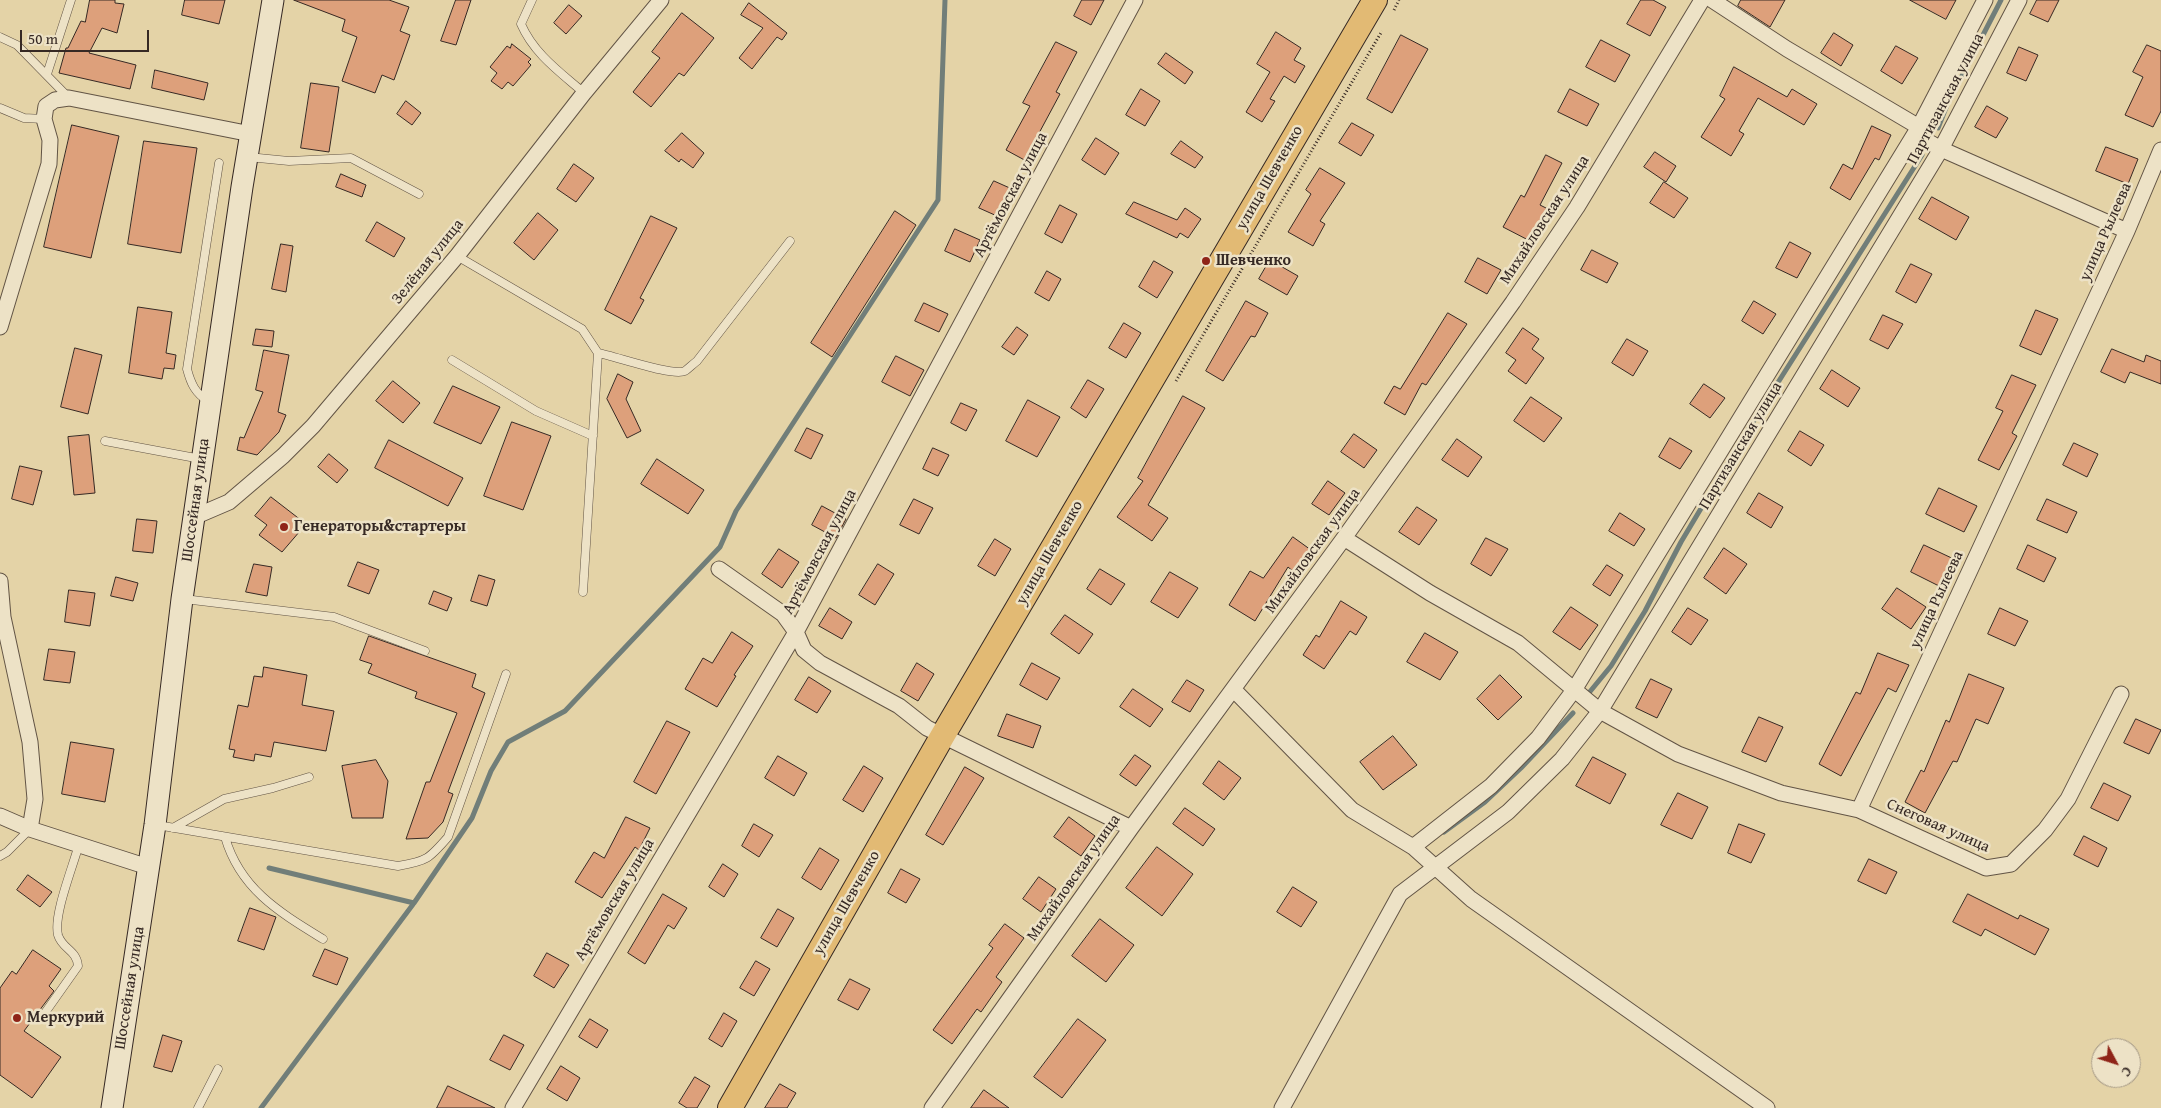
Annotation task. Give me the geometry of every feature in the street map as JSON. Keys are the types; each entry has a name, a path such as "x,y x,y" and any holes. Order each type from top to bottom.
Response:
{"main road":[{"name":"Шоссейная улица","path":"112,1108 148,867 164,826 182,599 251,134 274,0"},
{"name":"улица Шевченко","path":"730,1108 943,736 1374,0"}],"street":[{"name":"Зелёная улица","path":"194,517 228,502 283,456 343,391 457,256 584,93 661,0"},
{"name":"Артёмовская улица","path":"513,1108 796,632 1135,0"},
{"name":"Михайловская улица","path":"932,1108 1131,828 1234,690 1513,302 1572,214 1702,0"},
{"path":"1712,0 1917,131 1942,149 2127,232"},
{"name":"Партизанская улица","path":"1413,847 1491,786 1538,738 1574,690 1917,131 1985,0"},
{"name":"Партизанская улица","path":"1282,1108 1400,894 1508,812 1562,759 1600,712 1942,149 2019,0"},
{"path":"0,326 48,164 50,140 44,119 46,106 55,100 69,98 251,134"},
{"name":"улица Рылеева","path":"1859,810 2127,232 2161,150"},
{"path":"1344,538 1430,593 1518,642 1600,712 1678,754 1781,793 1859,810"},
{"path":"719,569 783,614 796,632 804,650 820,663 899,706 927,728 1131,828"},
{"path":"0,580 3,617 30,742 35,799 30,829"},
{"path":"1234,690 1352,810 1413,847 1471,899 1767,1108"},
{"name":"Снеговая улица","path":"1859,810 1986,868 2011,864 2045,830 2068,799 2121,694"},
{"path":"0,816 30,829 148,867"}],"lane":[{"path":"47,74 71,0"},
{"path":"532,0 522,24 527,36 538,52 584,93"},
{"path":"0,37 16,45 69,98"},
{"path":"0,108 24,118 44,119"},
{"path":"248,157 289,161 351,158 419,194"},
{"path":"211,403 201,397 191,385 187,369 219,163"},
{"path":"598,353 622,357 667,372 684,371 697,361 790,241"},
{"path":"457,256 582,329 598,353 583,592"},
{"path":"452,360 536,411 593,436"},
{"path":"106,441 202,459"},
{"path":"182,599 334,617 425,651"},
{"path":"164,826 398,866 423,862 448,837 506,674"},
{"path":"164,826 224,798 273,788 309,777"},
{"path":"0,856 7,852 30,829"},
{"path":"225,836 239,872 251,886 288,917 323,939"},
{"path":"42,1017 78,966 77,957 58,938 56,922 79,844"},
{"path":"198,1108 218,1069"}],"building":[{"path":"90,0 115,0 115,3 124,4 117,33 102,28 89,53 136,65 130,89 59,73 66,48 68,48 81,21 85,22"},
{"path":"185,0 225,0 219,24 182,15"},
{"path":"294,0 389,0 409,7 400,31 410,35 394,80 382,75 375,93 342,81 357,37 342,31 345,20"},
{"path":"456,0 471,0 456,45 441,41"},
{"path":"1082,0 1104,0 1091,25 1074,16"},
{"path":"1641,0 1653,0 1666,7 1650,36 1627,24"},
{"path":"1741,0 1785,0 1770,27 1738,6"},
{"path":"1910,0 1956,0 1946,19"},
{"path":"2037,0 2059,0 2048,22 2030,14"},
{"path":"749,3 787,33 782,40 777,37 752,69 739,58 763,28 741,15"},
{"path":"569,5 582,16 566,34 554,23"},
{"path":"682,13 714,38 684,76 679,73 651,107 633,92 660,58 652,52"},
{"path":"1276,32 1301,48 1294,60 1305,66 1295,83 1284,76 1270,99 1275,101 1262,122 1246,112 1270,72 1257,64"},
{"path":"1834,33 1853,45 1841,66 1821,53"},
{"path":"1401,35 1428,49 1392,113 1367,99"},
{"path":"1601,40 1630,55 1615,82 1586,67"},
{"path":"1056,42 1077,52 1056,92 1060,94 1038,135 1044,138 1030,163 1006,150 1030,106 1023,103"},
{"path":"512,44 531,59 528,62 531,65 513,86 508,82 502,89 491,81 497,73 490,67 507,46 510,48"},
{"path":"2147,45 2161,51 2161,111 2153,127 2125,115 2143,77 2133,72"},
{"path":"1896,46 1918,58 1902,84 1881,71"},
{"path":"2019,47 2038,55 2026,81 2007,73"},
{"path":"1166,53 1193,72 1185,84 1158,64"},
{"path":"1734,67 1787,97 1792,89 1817,104 1804,125 1758,98 1739,131 1744,134 1731,156 1701,137 1725,99 1720,96"},
{"path":"155,70 208,83 204,100 152,88"},
{"path":"311,83 339,87 329,152 301,148"},
{"path":"1141,89 1160,101 1145,126 1126,115"},
{"path":"1570,89 1599,104 1587,126 1558,112"},
{"path":"406,101 421,113 412,125 397,114"},
{"path":"1987,106 2008,118 1996,138 1975,127"},
{"path":"1352,123 1374,135 1361,156 1339,143"},
{"path":"72,125 119,136 91,258 44,247"},
{"path":"1872,126 1891,135 1879,160 1875,158 1850,200 1830,188 1843,164 1852,169"},
{"path":"682,133 704,153 693,168 681,159 679,162 665,151"},
{"path":"1096,138 1119,153 1105,175 1082,160"},
{"path":"144,141 197,148 181,253 128,244"},
{"path":"1181,141 1203,157 1195,168 1171,154"},
{"path":"2106,147 2138,159 2128,184 2096,171"},
{"path":"1655,152 1676,166 1666,182 1644,167"},
{"path":"1546,155 1562,163 1540,205 1552,211 1534,243 1503,227 1521,195 1524,197"},
{"path":"574,164 594,178 576,202 557,189"},
{"path":"1320,168 1345,183 1320,221 1325,224 1313,246 1288,232 1311,194 1306,190"},
{"path":"341,174 366,185 362,197 336,187"},
{"path":"994,181 1012,189 997,216 979,208"},
{"path":"1664,182 1688,198 1674,218 1650,203"},
{"path":"1932,197 1969,217 1956,240 1919,219"},
{"path":"1134,202 1177,220 1185,208 1201,219 1188,238 1180,233 1177,238 1126,214"},
{"path":"1060,205 1077,214 1062,243 1045,234"},
{"path":"895,211 916,225 832,357 811,343"},
{"path":"538,213 558,230 534,260 514,243"},
{"path":"651,216 677,228 640,298 644,300 631,324 605,310"},
{"path":"377,222 405,238 394,257 366,241"},
{"path":"955,229 980,240 970,262 945,251"},
{"path":"1790,242 1811,253 1797,278 1776,268"},
{"path":"281,244 293,246 286,292 272,289"},
{"path":"1592,250 1618,263 1607,283 1581,270"},
{"path":"1478,258 1501,270 1487,294 1465,282"},
{"path":"1270,260 1298,276 1287,295 1259,279"},
{"path":"1154,261 1173,272 1157,298 1139,287"},
{"path":"1911,264 1932,274 1916,303 1896,292"},
{"path":"1047,271 1061,279 1049,301 1035,293"},
{"path":"1246,301 1268,313 1255,337 1251,336 1223,381 1206,371"},
{"path":"1754,301 1776,314 1763,334 1742,321"},
{"path":"924,303 948,314 939,332 915,321"},
{"path":"138,307 172,312 166,353 176,355 174,369 164,368 162,379 129,373"},
{"path":"2036,310 2058,319 2041,355 2020,346"},
{"path":"1448,313 1467,324 1426,385 1422,383 1405,415 1384,403 1394,386 1400,389"},
{"path":"1883,315 1903,324 1888,349 1870,340"},
{"path":"1124,323 1141,333 1126,358 1109,348"},
{"path":"1017,327 1028,335 1014,355 1002,347"},
{"path":"1523,328 1539,339 1532,349 1544,358 1526,384 1508,371 1516,360 1506,353"},
{"path":"256,329 274,331 272,347 253,345"},
{"path":"1627,339 1648,351 1633,376 1612,363"},
{"path":"75,348 102,355 88,414 61,407"},
{"path":"2112,349 2144,362 2146,355 2161,361 2161,384 2130,372 2125,383 2101,372"},
{"path":"264,350 289,355 278,412 286,415 279,432 257,455 237,450 240,437 244,438 263,392 256,390"},
{"path":"896,356 924,370 910,396 882,382"},
{"path":"1832,370 1860,388 1848,407 1820,389"},
{"path":"618,374 633,382 626,399 641,431 627,438 607,399"},
{"path":"2012,375 2036,385 2012,433 2017,436 1999,470 1978,460 2003,411 1996,408"},
{"path":"1088,380 1104,389 1086,418 1071,408"},
{"path":"393,381 420,403 403,423 376,401"},
{"path":"1704,384 1725,398 1710,418 1690,404"},
{"path":"453,386 500,407 481,444 434,423"},
{"path":"1183,396 1205,408 1148,505 1168,518 1152,541 1117,517 1143,481 1138,478"},
{"path":"1531,397 1562,418 1544,442 1514,421"},
{"path":"1028,400 1060,417 1037,457 1006,441"},
{"path":"961,403 977,410 966,431 951,423"},
{"path":"512,422 551,436 523,510 484,496"},
{"path":"807,428 823,435 811,459 795,451"},
{"path":"1800,431 1824,445 1811,466 1788,451"},
{"path":"1354,434 1377,450 1364,468 1341,452"},
{"path":"89,435 95,493 74,495 68,437"},
{"path":"1670,438 1692,451 1680,469 1659,457"},
{"path":"1457,439 1482,457 1468,477 1442,460"},
{"path":"389,440 463,478 448,506 375,468"},
{"path":"2074,443 2098,454 2087,477 2063,465"},
{"path":"933,448 949,455 938,476 923,469"},
{"path":"329,454 348,470 337,483 318,467"},
{"path":"657,459 704,490 688,514 641,484"},
{"path":"20,466 42,471 33,505 12,499"},
{"path":"1328,481 1345,493 1329,515 1312,504"},
{"path":"1939,488 1977,506 1964,532 1926,514"},
{"path":"1759,493 1783,507 1771,528 1747,513"},
{"path":"271,497 306,524 282,552 259,535 267,525 255,516"},
{"path":"914,499 933,508 919,534 900,525"},
{"path":"2047,499 2077,512 2067,533 2037,520"},
{"path":"822,506 846,519 836,538 812,525"},
{"path":"1417,507 1437,520 1419,545 1399,532"},
{"path":"1620,513 1645,529 1634,546 1609,531"},
{"path":"137,519 157,521 153,553 133,551"},
{"path":"1293,537 1311,550 1294,572 1288,567 1255,621 1229,605 1250,571 1263,578"},
{"path":"1486,538 1508,549 1491,576 1471,564"},
{"path":"995,539 1011,549 995,576 978,566"},
{"path":"1924,545 1958,561 1945,589 1911,572"},
{"path":"2028,545 2056,558 2044,582 2017,569"},
{"path":"1724,548 1747,564 1726,594 1704,578"},
{"path":"779,549 799,562 782,588 762,574"},
{"path":"358,562 379,570 369,594 348,586"},
{"path":"254,564 272,567 267,596 246,592"},
{"path":"878,564 894,574 875,605 859,595"},
{"path":"1607,565 1623,575 1610,596 1593,585"},
{"path":"1100,569 1125,584 1111,605 1087,589"},
{"path":"1170,572 1198,588 1178,618 1151,602"},
{"path":"479,575 495,580 487,606 471,601"},
{"path":"116,577 138,583 133,601 111,596"},
{"path":"1897,588 1926,607 1911,629 1882,609"},
{"path":"69,590 95,593 90,626 65,622"},
{"path":"434,591 452,598 447,611 429,604"},
{"path":"1341,601 1367,617 1356,635 1350,631 1324,669 1303,655 1316,635 1319,637"},
{"path":"1571,607 1598,625 1580,650 1553,632"},
{"path":"830,608 852,622 842,639 819,626"},
{"path":"1688,608 1708,620 1691,645 1672,632"},
{"path":"2000,608 2028,621 2015,646 1988,634"},
{"path":"1065,615 1093,634 1079,654 1051,634"},
{"path":"732,632 753,646 734,675 736,676 717,707 685,689 703,658 712,663"},
{"path":"1425,633 1458,652 1440,680 1407,662"},
{"path":"369,636 476,674 472,687 485,693 448,792 453,794 443,822 428,838 406,839 426,782 430,782 457,713 415,698 417,692 368,673 372,664 360,660"},
{"path":"49,649 75,652 70,683 44,680"},
{"path":"1878,653 1909,665 1896,692 1888,688 1841,776 1819,764 1856,692 1860,694"},
{"path":"917,663 934,674 918,701 901,691"},
{"path":"1032,663 1060,678 1047,700 1020,685"},
{"path":"264,667 307,675 302,705 334,711 326,751 274,742 271,757 255,754 254,761 233,757 235,750 229,749 238,705 248,707 254,676 262,677"},
{"path":"1969,674 2004,688 1988,724 1976,719 1957,762 1953,761 1925,813 1905,802 1921,770 1924,772 1946,720 1949,722"},
{"path":"1500,675 1522,697 1498,720 1477,699"},
{"path":"809,677 831,691 817,713 795,700"},
{"path":"1651,679 1672,689 1657,718 1636,708"},
{"path":"1187,680 1204,690 1190,712 1172,702"},
{"path":"1133,689 1163,709 1150,727 1120,707"},
{"path":"1007,714 1041,726 1033,748 998,736"},
{"path":"1759,717 1783,727 1766,762 1742,752"},
{"path":"2136,719 2161,730 2149,754 2124,743"},
{"path":"667,721 690,732 656,794 634,782"},
{"path":"1393,736 1417,765 1383,790 1360,762"},
{"path":"71,742 114,749 105,802 62,794"},
{"path":"1135,755 1151,766 1136,786 1120,775"},
{"path":"778,756 807,773 794,796 765,778"},
{"path":"1593,757 1626,774 1610,804 1576,786"},
{"path":"376,760 388,781 383,818 352,818 342,766"},
{"path":"1219,761 1241,778 1224,800 1203,784"},
{"path":"864,766 883,778 863,812 843,800"},
{"path":"965,767 984,778 943,845 926,835"},
{"path":"2104,783 2131,796 2118,821 2091,808"},
{"path":"1678,793 1708,807 1692,839 1661,825"},
{"path":"1185,808 1215,829 1203,846 1173,824"},
{"path":"626,817 650,828 639,850 635,847 602,898 575,882 594,852 604,858"},
{"path":"1069,817 1095,836 1081,856 1054,837"},
{"path":"754,824 773,835 759,857 742,846"},
{"path":"1739,824 1765,834 1751,863 1728,853"},
{"path":"2084,836 2107,848 2098,867 2074,855"},
{"path":"1157,847 1193,874 1162,916 1126,888"},
{"path":"820,848 839,860 821,890 802,878"},
{"path":"1869,859 1897,872 1886,894 1858,881"},
{"path":"723,864 738,874 724,897 709,887"},
{"path":"901,869 920,879 906,903 888,893"},
{"path":"28,875 52,892 40,907 17,890"},
{"path":"1039,877 1056,889 1041,912 1023,899"},
{"path":"1293,887 1317,902 1301,927 1277,912"},
{"path":"663,894 687,908 674,929 668,925 645,964 628,953"},
{"path":"1968,894 2018,919 2020,915 2049,929 2035,955 1985,929 1981,936 1953,922"},
{"path":"250,908 276,917 264,950 238,941"},
{"path":"778,909 794,918 777,947 761,938"},
{"path":"1100,919 1134,945 1106,982 1072,956"},
{"path":"1005,924 1024,938 996,977 1002,982 981,1012 977,1009 952,1044 933,1030 993,948 989,945"},
{"path":"325,949 348,958 337,985 313,976"},
{"name":"Меркурий","path":"33,950 61,969 49,986 54,991 24,1031 61,1057 32,1098 0,1075 0,988 12,971 16,974"},
{"path":"547,953 569,965 554,988 534,976"},
{"path":"756,961 770,969 754,996 740,988"},
{"path":"850,979 870,989 858,1010 838,1000"},
{"path":"724,1013 737,1021 722,1047 709,1039"},
{"path":"590,1019 608,1030 597,1048 579,1037"},
{"path":"1078,1019 1106,1040 1062,1098 1034,1077"},
{"path":"163,1035 182,1041 172,1072 154,1067"},
{"path":"504,1035 524,1045 510,1070 490,1060"},
{"path":"561,1066 580,1078 567,1101 547,1089"},
{"path":"695,1077 710,1086 697,1108 687,1108 679,1103"},
{"path":"780,1084 796,1093 787,1108 765,1108"},
{"path":"448,1086 495,1108 437,1108"},
{"path":"984,1090 1009,1108 971,1108"}],"waterway":[{"path":"261,1108 414,903 472,818 491,771 508,742 565,711 720,547 736,511 938,200 945,0"},
{"path":"1938,128 1947,105 2001,0"},
{"path":"1588,694 1611,666 1645,611 1681,542 1746,433 1922,155"},
{"path":"1444,832 1485,802 1521,768 1573,713"},
{"path":"269,868 414,903"}],"place":[{"name":"Шевченко","path":"1206,261"},
{"name":"Генераторы&стартеры","path":"284,527"},
{"name":"Меркурий","path":"17,1018"}]}
